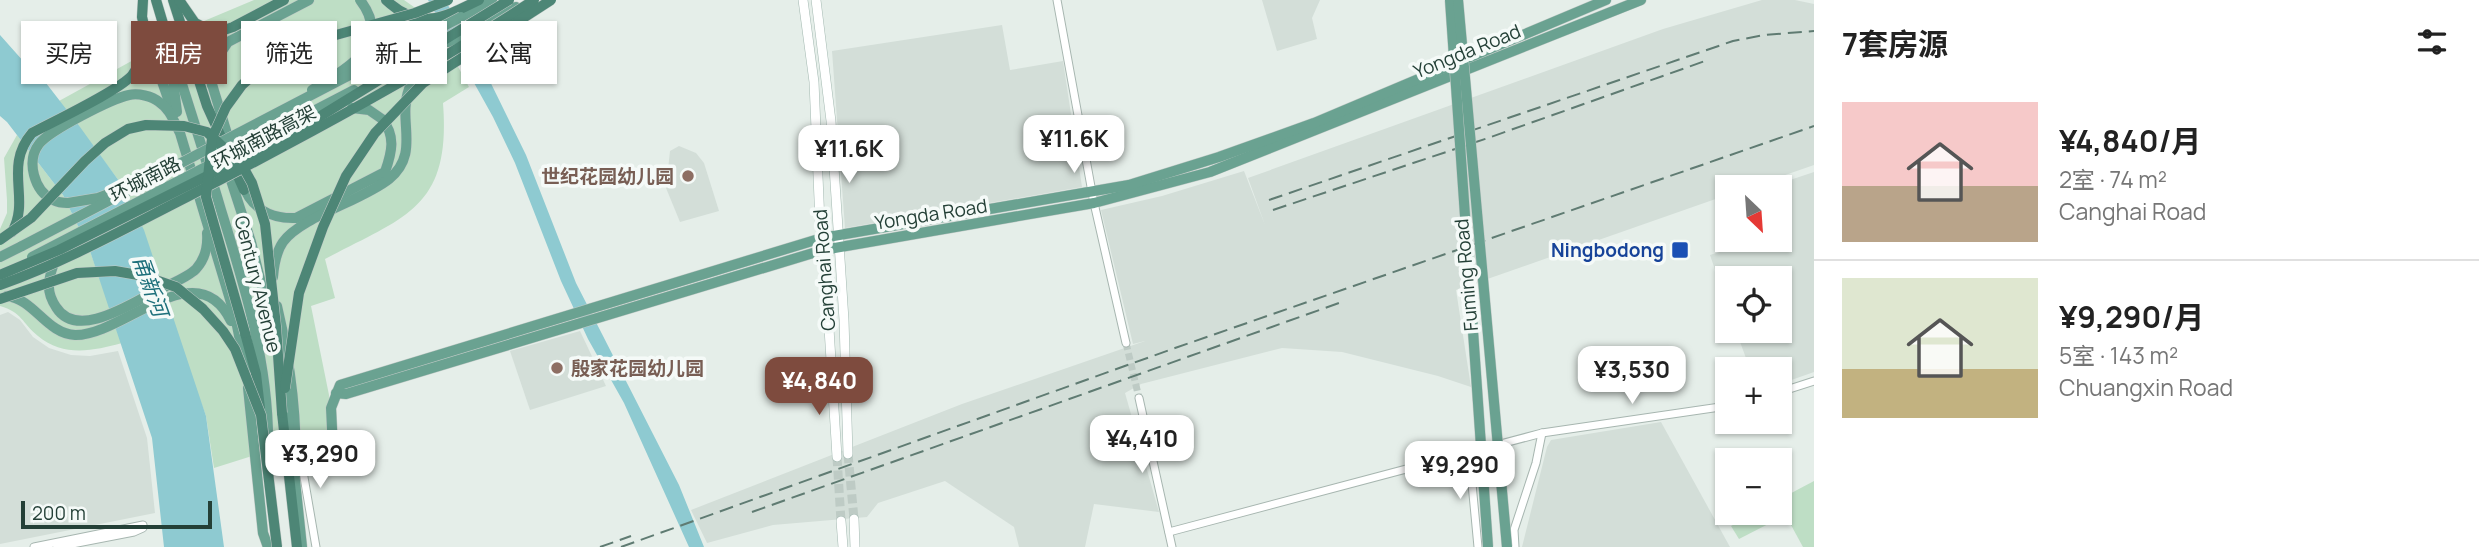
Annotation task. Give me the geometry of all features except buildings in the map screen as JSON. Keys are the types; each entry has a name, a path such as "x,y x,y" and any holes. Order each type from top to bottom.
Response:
{"highway":[{"path":"143,0 143,21"},
{"path":"156,0 162,21"},
{"path":"173,0 207,106 225,147 240,192"},
{"path":"180,0 195,23 215,33 233,27 284,0"},
{"path":"386,0 407,16 417,19 459,14 479,0"},
{"path":"277,547 256,374 206,197 212,138 234,96 270,60 300,45 415,13 448,0"},
{"name":"环城南路高架","path":"0,274 59,250 293,133 509,0"},
{"name":"环城南路高架","path":"0,285 104,239 270,155 458,50 533,0"},
{"path":"282,413 299,293 323,227 346,176 375,133 423,83 551,0"},
{"path":"0,242 12,232 18,217 18,158 23,143 32,133 81,112 131,78"},
{"path":"0,242 31,218 105,143 128,129 146,125 184,126 207,132 242,165 252,183 265,224 297,547"},
{"path":"0,297 78,273 90,272 115,271 144,276 176,288 203,309 223,331 235,349 261,415"}],"main road":[{"path":"227,44 309,0"},
{"path":"180,133 169,112 159,101 147,96 131,94 81,112 38,145 33,170 38,187 52,200 68,204 114,192 213,145 299,98 354,62 367,48 373,28 369,12 360,0"},
{"name":"环城南路","path":"0,257 144,184 213,145 280,114 459,14 492,0"},
{"name":"环城南路","path":"495,21 533,0"},
{"name":"Canghai Road","path":"803,0 814,82 814,123 837,457"},
{"name":"Canghai Road","path":"816,0 831,121 848,454"},
{"path":"1450,0 1488,547"},
{"name":"Fuming Road","path":"1458,0 1507,547"},
{"name":"Yongda Road","path":"299,473 327,456 333,449 331,408 336,393 346,394 822,238 1142,181 1314,123 1606,0"},
{"name":"Yongda Road","path":"597,312 823,250 1094,204 1210,172 1641,0"},
{"name":"环城南路","path":"0,274 336,100 461,39"},
{"path":"299,473 286,350 273,291 275,259 284,241 301,227 374,189 403,165 407,149 405,107 408,90 421,68 461,40"},
{"path":"163,84 202,204 241,344 263,533 268,547"},
{"path":"173,84 180,133"},
{"name":"Century Avenue","path":"182,84 237,260 258,349 269,418 268,547"},
{"path":"212,84 225,147"},
{"path":"202,204 208,242 205,255 195,270 109,315 80,322 61,315 50,297 48,281 53,266 67,251 130,214 215,170 297,127 340,109 357,107 369,110 388,127 392,138 391,153 384,172 296,218 281,219 257,207 240,192 212,84"},
{"path":"78,233 215,170 336,100"},
{"name":"Century Avenue","path":"207,106 240,192 279,358 299,473 302,547"},
{"path":"0,297 16,297 51,326 71,335 90,334 109,327 160,300 185,292 204,295 227,313 241,344"},
{"path":"854,520 855,547"},
{"path":"841,521 842,547"}],"street":[{"path":"1057,0 1094,204 1126,343"},
{"path":"1792,388 1814,381"},
{"path":"1139,398 1172,547"},
{"path":"1169,533 1542,433 1715,408"},
{"path":"1515,547 1514,530 1536,463 1542,433"},
{"path":"1469,452 1478,547"},
{"path":"299,473 316,547"},
{"path":"34,547 144,525 134,531 57,547"}],"shaded area":[{"path":"1262,0 1320,0 1312,18 1317,39 1277,51"},
{"path":"1762,0 1795,0 1814,4 1814,165 1785,175 1715,175 1715,199 1456,290 1471,387 1342,352 1282,348 1141,384 1125,393 1159,512 1094,504 1085,547 1019,547 1014,527 945,481 878,503 867,517 773,525 707,543 691,510 962,404 1145,341 1133,344 1101,210 1162,196 1244,171 1265,225 1248,178 1663,29"},
{"path":"1002,25 1010,70 1063,61 1082,187 845,228 832,51"},
{"name":"世纪花园幼儿园","path":"679,146 696,153 704,163 719,211 680,222 666,188 670,151"},
{"path":"1814,172 1814,372 1792,380 1792,357 1746,357 1740,343 1792,343 1792,266 1715,266 1715,270 1710,255 1719,252 1792,252 1792,179"},
{"path":"8,312 20,320 33,337 49,348 71,355 90,356 118,351 147,438 155,513 0,544 0,315"},
{"name":"殷家花园幼儿园","path":"580,331 606,386 530,410 510,351"},
{"path":"1661,422 1715,520 1715,525 1718,525 1730,547 1522,547 1551,440"}],"green space":[{"path":"254,0 404,0 414,7 428,8 434,21 351,21 351,84 447,84 447,46 461,72 461,84 467,84 469,87 443,103 444,138 439,166 431,187 417,204 379,231 325,259 335,298 311,306 329,395 328,432 214,468 206,416 119,181 59,101 90,84 117,84 117,69 131,61 131,84 227,84 227,21 204,21"},
{"path":"17,135 63,195 90,251 122,343 89,350 58,347 38,336 13,311 0,306 0,229 7,213 4,158"},
{"path":"1814,481 1814,547 1803,547 1791,525 1792,493"},
{"path":"1733,525 1766,525 1739,539 1731,526"}],"water":[{"path":"428,0 445,0 461,28 461,59 447,34 447,21 440,21"},
{"name":"甬新河","path":"0,35 21,59 21,84 47,84 119,181 144,230 206,416 224,547 164,547 152,438 90,251 63,195 0,116"},
{"path":"475,84 491,84 526,155 576,283 679,485 704,547 689,547 624,403 588,339 561,281 515,163"}],"tunnel":[{"path":"1126,343 1139,398"},
{"path":"848,454 854,519"},
{"path":"837,457 841,521"}],"railway":[{"path":"1269,200 1733,41 1764,35 1814,31"},
{"path":"1273,210 1705,61"},
{"path":"621,547 1175,348 1814,126"},
{"path":"752,512 1339,303"},
{"path":"600,547 631,536"}],"place":[{"name":"世纪花园幼儿园","path":"688,176"},
{"name":"Ningbodong","path":"1680,250"},
{"name":"殷家花园幼儿园","path":"557,368"}]}
